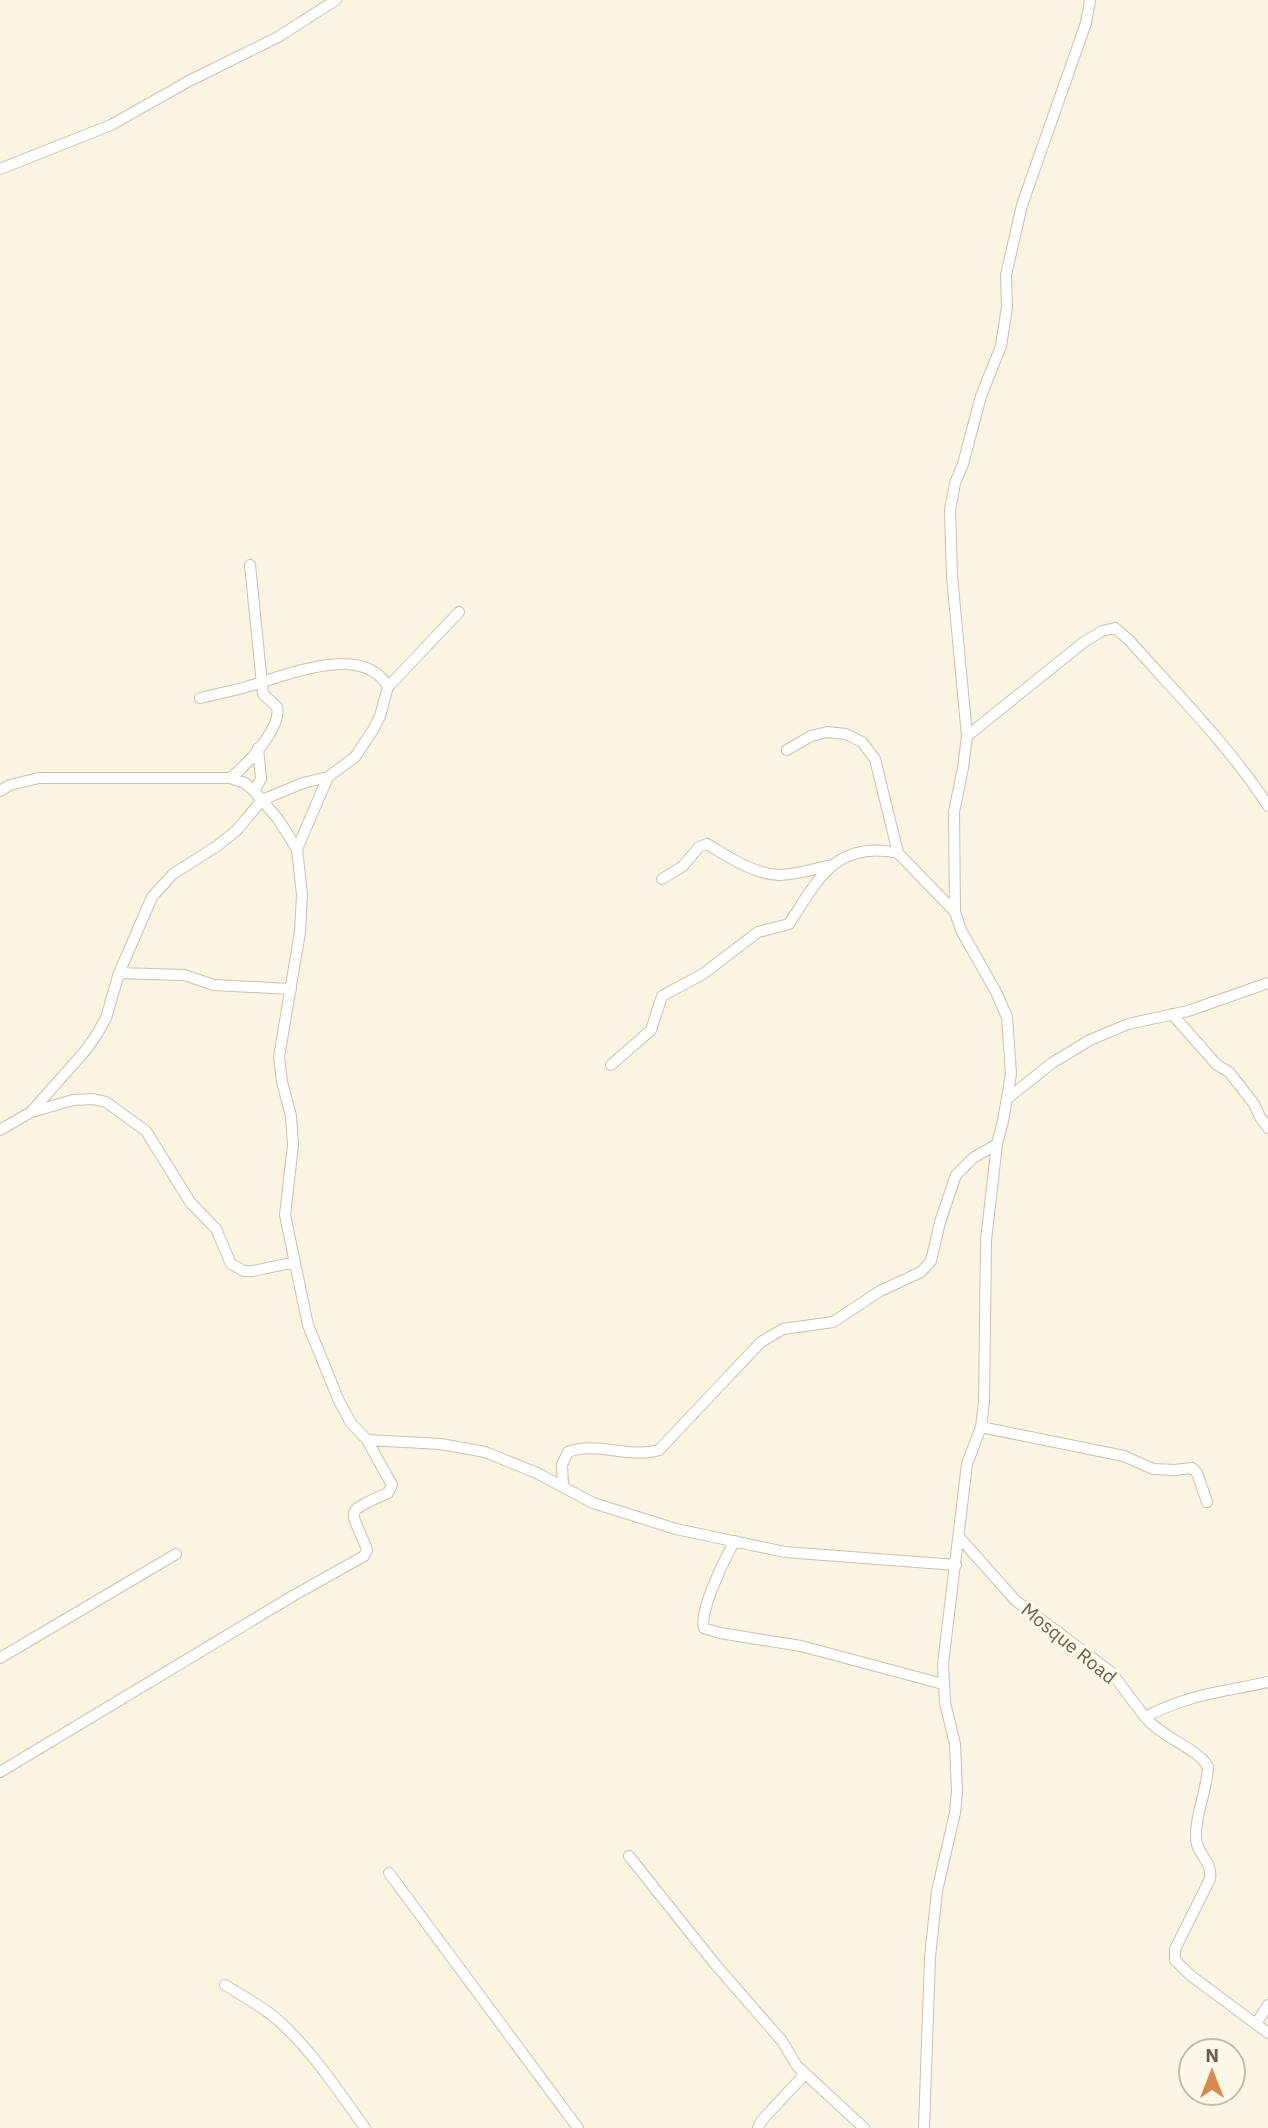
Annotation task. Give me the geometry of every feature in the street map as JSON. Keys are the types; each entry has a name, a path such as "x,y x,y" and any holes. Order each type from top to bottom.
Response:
{"street":[{"path":"0,169 111,125 188,81 278,37 336,0"},
{"path":"925,2128 930,1957 937,1891 953,1824 957,1791 954,1744 943,1684 967,1464 981,1427 984,1402 986,1240 997,1144 1011,1074 1007,1017 961,930 955,912 954,812 967,736 952,576 950,510 955,483 963,464 981,396 1001,345 1007,307 1006,275 1022,205 1086,23 1090,0"},
{"path":"230,778 246,765 278,719 277,707 263,694 250,565"},
{"path":"31,1112 97,1034 106,1018 119,973 152,897 173,874 237,830 262,800 303,783 328,777 342,767 363,747 380,716 388,687 459,612"},
{"path":"967,736 1084,642 1102,631 1115,628 1129,640 1202,722 1258,789 1268,806"},
{"path":"200,698 307,668 345,665 373,670 384,679 388,687"},
{"path":"787,750 811,736 827,732 846,734 862,742 875,759 898,853 955,912"},
{"path":"254,791 261,779 258,748"},
{"path":"297,849 328,777"},
{"path":"0,791 10,785 39,778 230,778 246,783 254,791 297,849 302,895 300,932 279,1057 282,1082 291,1115 293,1145 285,1215 307,1325 339,1401 351,1423 367,1440 392,1485 388,1493 367,1501 355,1510 355,1525 367,1550 364,1556 0,1772"},
{"path":"662,879 683,866 699,847 707,844 734,861 770,873 793,873 830,866 857,853 884,850 898,853"},
{"path":"611,1065 651,1030 662,996 703,974 758,932 789,924 830,866"},
{"path":"119,973 184,975 204,984 225,987 291,989"},
{"path":"1008,1098 1052,1063 1090,1040 1128,1024 1227,999 1268,983"},
{"path":"1172,1014 1217,1065 1229,1072 1254,1104 1268,1128"},
{"path":"0,1130 31,1112 73,1100 93,1099 106,1102 146,1130 190,1202 216,1229 231,1264 244,1271 253,1271 295,1262"},
{"path":"563,1486 562,1465 568,1452 583,1449 647,1452 659,1450 761,1342 783,1329 833,1322 880,1291 921,1272 931,1261 940,1222 956,1175 973,1157 997,1144"},
{"path":"981,1427 1124,1456 1153,1469 1192,1468 1197,1473 1207,1502"},
{"path":"367,1440 441,1444 485,1452 563,1486 593,1503 676,1530 785,1552 956,1566"},
{"name":"Mosque Road","path":"960,1538 1015,1600 1111,1672 1156,1729 1202,1758 1208,1767 1196,1835 1198,1848 1210,1866 1210,1879 1175,1949 1175,1960 1190,1975 1256,2024"},
{"path":"735,1541 703,1617 704,1628 801,1646 943,1684"},
{"path":"0,1658 176,1554"},
{"path":"1146,1717 1173,1703 1195,1696 1268,1682"},
{"path":"629,1856 715,1964 782,2041 805,2074 864,2128"},
{"path":"388,1873 578,2128"},
{"path":"225,1985 264,2009 290,2032 365,2128"},
{"path":"1268,2005 1256,2024 1268,2033"},
{"path":"758,2128 762,2120 805,2074"}]}
